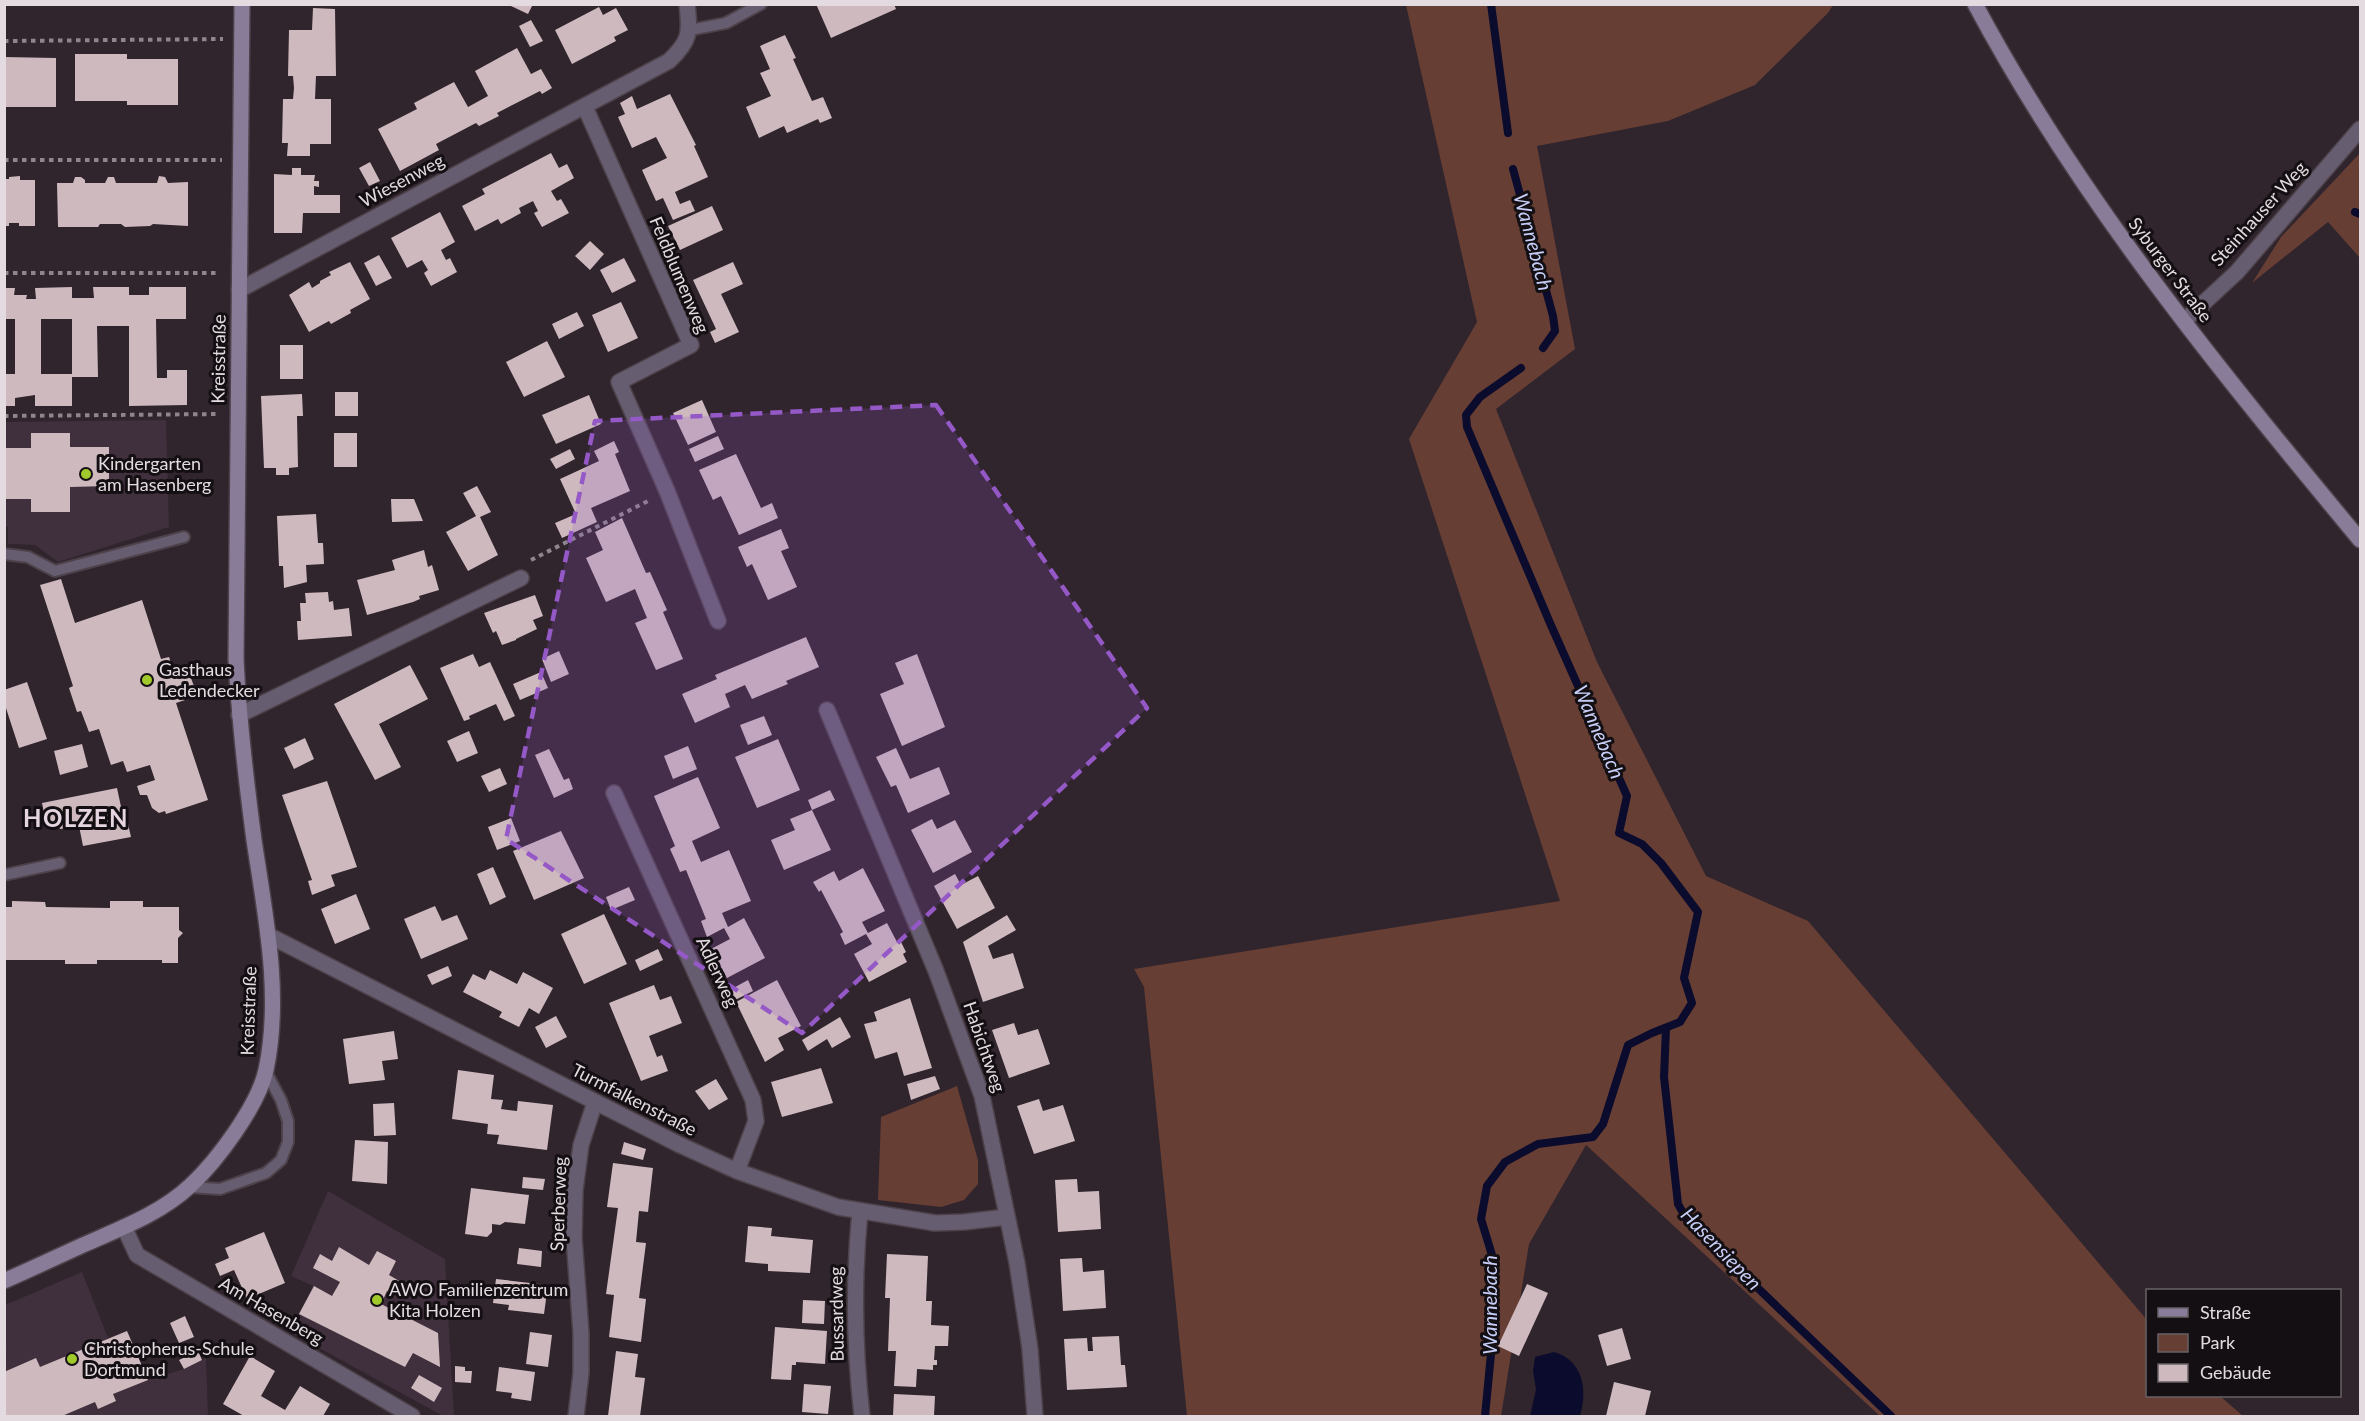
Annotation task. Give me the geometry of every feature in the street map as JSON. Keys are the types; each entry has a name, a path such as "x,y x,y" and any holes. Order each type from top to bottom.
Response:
{"main road":[{"name":"Kreisstraße","path":"4,1281 124,1227 157,1209 189,1187 218,1155 237,1129 266,1072 272,999 268,935 248,794 239,715 236,659 242,4"},
{"name":"Syburger Straße","path":"1975,4 1997,46 2089,194 2184,321 2361,540"}],"street":[{"path":"687,4 690,30"},
{"name":"Wiesenweg","path":"239,290 669,61 685,46 690,30"},
{"name":"Feldblumenweg","path":"585,107 691,345 619,382 667,491 718,621"},
{"name":"Steinhauser Weg","path":"2184,321 2237,272 2361,129"},
{"path":"239,715 521,578"},
{"name":"Habichtweg","path":"827,710 936,971 982,1096 1017,1263 1030,1349 1035,1416"},
{"name":"Adlerweg","path":"614,793 753,1100 756,1121 737,1172"},
{"name":"Turmfalkenstraße","path":"268,935 737,1172 838,1207 860,1211 935,1223 1007,1217"},
{"name":"Sperberweg","path":"576,1416 580,1385 581,1333 574,1238 575,1190 581,1145 595,1102"},
{"name":"Bussardweg","path":"860,1211 856,1254 854,1335 862,1416"},
{"name":"Am Hasenberg","path":"124,1227 136,1255 412,1416"}],"lane":[{"path":"690,30 726,23 761,4"},
{"path":"4,554 28,557 55,571 183,537"},
{"path":"4,875 60,863"},
{"path":"189,1187 219,1189 266,1173 281,1160 288,1142 288,1121 281,1100 266,1072"}],"path":[{"path":"4,41 242,39"},
{"path":"4,160 241,160"},
{"path":"4,273 239,273"},
{"path":"4,416 238,414"},
{"path":"521,578 520,565 667,491"}],"highlighted area":[{"path":"936,405 1147,708 802,1033 506,839 595,421"}],"shaded area":[{"name":"Kindergarten am Hasenberg","path":"166,420 169,527 58,562 35,545 8,544 8,527 4,526 4,422"},
{"name":"AWO Familienzentrum Kita Holzen","path":"328,1191 445,1259 454,1416 443,1416 290,1332 313,1286 291,1276"},
{"name":"Christopherus-Schule Dortmund","path":"82,1272 108,1338 127,1331 148,1380 184,1369 206,1358 208,1416 5,1416 5,1305"},
{"path":"1554,1352 1571,1362 1581,1377 1583,1396 1580,1416 1530,1416 1536,1390 1533,1371 1535,1357"}],"green space":[{"path":"1406,5 1833,5 1828,13 1755,85 1668,121 1537,146 1575,349 1496,409 1597,662 1706,876 1808,921 2146,1319 2146,1397 2221,1397 2243,1416 1880,1416 1586,1145 1529,1244 1501,1416 1187,1416 1144,987 1134,969 1560,901 1409,439 1477,322"},
{"path":"2360,153 2360,258 2328,222 2252,283 2281,237"},
{"path":"957,1086 978,1160 978,1184 964,1200 941,1207 878,1200 881,1117"}],"building":[{"path":"512,4 533,4 528,14 511,6"},
{"path":"816,4 894,4 896,9 831,38"},
{"path":"599,7 603,15 616,8 628,30 614,37 616,41 572,64 555,30"},
{"path":"313,8 335,9 336,76 316,76 315,99 331,99 331,144 310,144 310,156 287,156 288,143 282,143 283,99 293,99 294,88 293,76 288,76 289,30 312,30"},
{"path":"531,20 543,41 530,47 519,26"},
{"path":"785,35 812,101 823,97 832,118 820,123 818,119 787,133 784,126 759,138 746,107 771,96 760,73 770,69 760,46"},
{"path":"517,48 531,74 541,69 552,88 542,94 540,91 497,113 499,116 479,126 476,123 436,144 439,150 400,171 378,129 417,109 414,103 454,82 468,107 488,96 475,71"},
{"path":"75,54 127,54 127,59 178,59 178,105 127,105 127,101 75,101"},
{"path":"4,57 56,58 56,107 4,107"},
{"path":"670,94 696,145 694,146 708,177 675,192 680,204 690,200 695,211 673,220 663,198 656,201 642,170 667,158 656,137 632,148 618,117 625,114 620,103 632,96 637,109"},
{"path":"551,153 559,168 567,164 574,178 551,191 557,201 561,199 569,213 542,227 534,213 538,211 533,201 519,208 521,213 501,224 498,219 475,231 462,206 485,194 482,189"},
{"path":"370,162 380,181 369,186 359,168"},
{"path":"292,168 301,168 301,175 315,175 314,181 319,181 319,187 314,186 314,195 340,195 340,213 303,213 302,233 274,233 274,174 292,175"},
{"path":"20,176 20,180 35,180 35,226 19,226 19,223 9,223 9,226 4,226 4,179"},
{"path":"159,176 165,177 168,183 188,182 188,226 153,224 125,227 121,224 100,224 98,227 58,227 57,183 73,183 75,177 81,177 85,183 105,183 108,177 114,177 116,183 157,183"},
{"path":"712,206 723,230 680,250 668,226"},
{"path":"440,212 455,242 441,250 446,260 450,258 457,272 431,286 424,273 428,270 422,260 407,268 391,238"},
{"path":"590,241 604,254 590,270 575,256"},
{"path":"379,255 392,278 376,286 364,263"},
{"path":"624,258 636,281 612,293 600,270"},
{"path":"350,262 370,299 331,324 329,321 309,332 289,295 309,282 312,288 331,275 329,272"},
{"path":"733,262 743,284 721,294 739,332 715,343 710,332 716,329 693,280"},
{"path":"72,287 72,298 94,298 93,287 129,287 129,295 149,295 149,287 186,287 186,319 156,319 157,378 167,378 167,370 187,370 187,405 129,406 129,326 97,326 98,377 72,377 72,406 35,406 35,395 15,398 15,406 4,406 4,374 15,374 15,319 4,319 4,288 15,288 14,295 27,295 26,299 36,299 35,288","holes":["41,319 72,319 72,374 41,374"]},
{"path":"621,302 638,338 608,352 592,315"},
{"path":"577,312 584,326 559,339 552,324"},
{"path":"547,341 565,377 524,397 506,362"},
{"path":"280,345 303,345 303,379 280,379"},
{"path":"335,392 358,392 358,416 335,416"},
{"path":"302,394 303,416 297,416 298,467 289,468 289,475 276,475 276,468 264,468 261,396"},
{"path":"589,395 601,424 556,444 542,415"},
{"path":"702,400 716,432 688,445 673,413"},
{"path":"31,433 70,433 70,447 109,447 109,486 70,487 70,512 31,512 31,499 4,499 4,448 31,448"},
{"path":"334,433 357,433 357,467 334,467"},
{"path":"718,436 724,449 695,462 689,449"},
{"path":"614,441 619,452 615,454 630,491 591,508 597,522 562,538 555,523 576,514 560,479 599,461 594,451"},
{"path":"570,449 575,459 556,469 550,459"},
{"path":"736,454 761,508 772,503 778,518 739,535 721,496 713,500 699,470"},
{"path":"477,486 491,512 480,517 498,555 468,571 446,532 476,516 463,493"},
{"path":"391,499 414,499 423,521 392,522"},
{"path":"316,514 318,543 323,543 324,564 306,565 307,582 284,588 283,566 279,566 277,516"},
{"path":"622,518 646,573 650,572 667,610 663,612 683,659 656,670 635,623 647,618 635,589 606,602 586,558 603,550 595,532"},
{"path":"781,529 789,548 781,551 797,587 768,600 752,564 747,567 738,547"},
{"path":"424,550 428,567 432,565 439,590 419,596 420,599 413,602 367,615 357,580 395,570 392,560"},
{"path":"61,579 75,623 142,600 161,659 169,657 176,678 183,676 191,678 196,692 191,698 176,703 208,800 166,814 165,811 159,813 152,808 147,795 140,795 137,786 155,780 150,765 127,772 123,761 111,765 99,729 89,732 81,711 77,712 69,688 73,686 40,585"},
{"path":"328,592 329,602 333,601 334,610 349,608 352,636 298,640 297,621 301,621 300,603 306,603 305,593"},
{"path":"535,595 543,616 533,620 537,629 502,645 496,631 493,633 484,613"},
{"path":"806,637 819,667 786,681 788,684 752,699 745,685 725,694 730,707 695,723 682,694 717,679 715,675"},
{"path":"559,651 569,674 551,682 542,659"},
{"path":"473,654 479,667 490,662 515,716 504,721 496,704 469,716 470,719 464,721 440,668"},
{"path":"917,654 945,727 902,746 880,694 904,684 895,663"},
{"path":"410,665 428,699 379,724 401,767 375,780 334,704"},
{"path":"541,672 548,688 520,700 513,684"},
{"path":"27,682 47,739 19,748 4,702 4,690"},
{"path":"764,716 772,735 748,745 740,725"},
{"path":"469,731 478,753 457,762 447,741"},
{"path":"305,738 314,759 294,769 284,748"},
{"path":"778,739 800,790 757,808 735,757"},
{"path":"82,744 88,767 60,775 54,751"},
{"path":"688,746 697,769 673,779 664,756"},
{"path":"896,748 910,779 939,767 950,794 908,813 896,785 891,787 876,757"},
{"path":"549,749 564,780 569,778 573,789 554,798 535,755"},
{"path":"500,768 507,784 489,792 481,776"},
{"path":"698,777 720,828 692,841 701,862 729,850 751,901 722,913 728,927 744,918 765,958 727,978 711,949 730,939 724,928 707,937 701,921 706,919 686,870 680,872 670,849 675,846 654,796"},
{"path":"327,781 357,867 331,875 335,886 312,895 308,881 312,880 282,795"},
{"path":"117,788 123,816 126,815 131,837 83,846 79,826 60,829 59,826 47,828 42,803"},
{"path":"830,790 835,800 812,810 808,800"},
{"path":"812,810 831,850 784,870 771,840 795,830 790,819"},
{"path":"511,818 520,841 497,850 488,827"},
{"path":"932,819 937,829 955,820 972,852 933,873 911,830"},
{"path":"561,831 584,878 534,900 513,851"},
{"path":"493,867 506,897 490,905 477,874"},
{"path":"863,868 885,911 862,922 868,933 887,923 897,942 900,940 906,952 903,954 907,962 869,982 854,954 872,944 866,934 845,945 840,934 843,932 821,890 819,892 813,882 834,871 839,881"},
{"path":"955,874 961,885 978,876 995,908 957,929 934,886"},
{"path":"629,887 635,900 611,910 606,897"},
{"path":"356,894 370,929 335,944 321,909"},
{"path":"12,901 45,902 46,907 110,908 110,901 143,901 143,907 179,907 179,930 183,933 178,938 178,963 162,963 162,960 97,960 97,964 65,964 65,960 4,960 4,907 12,907"},
{"path":"435,906 442,921 457,915 468,939 421,959 404,919"},
{"path":"604,914 627,964 584,984 561,934"},
{"path":"1007,915 1016,930 988,946 993,959 1013,953 1024,988 983,1002 963,942"},
{"path":"658,949 663,960 640,971 635,960"},
{"path":"448,966 452,976 432,985 427,975"},
{"path":"490,970 517,984 523,972 553,988 539,1014 529,1008 519,1027 499,1017 502,1012 463,992 473,974 485,980"},
{"path":"748,980 753,991 733,1001 728,991"},
{"path":"777,980 801,1026 778,1038 784,1050 765,1062 736,1002"},
{"path":"654,985 660,1000 671,996 682,1023 649,1036 657,1057 662,1055 668,1071 641,1081 609,1003"},
{"path":"910,998 932,1068 904,1076 897,1052 875,1059 864,1024 877,1021 874,1012"},
{"path":"556,1016 567,1037 546,1048 535,1027"},
{"path":"840,1017 851,1037 832,1048 827,1039 808,1051 802,1040"},
{"path":"1014,1023 1018,1035 1038,1029 1050,1064 1009,1078 992,1030"},
{"path":"394,1031 398,1059 382,1061 385,1080 349,1084 343,1039"},
{"path":"821,1068 833,1103 782,1117 771,1082"},
{"path":"458,1070 494,1075 491,1099 503,1100 501,1109 517,1111 518,1101 553,1105 547,1150 497,1144 499,1135 487,1134 488,1124 452,1119"},
{"path":"935,1076 940,1089 911,1100 907,1084"},
{"path":"716,1079 728,1099 709,1110 695,1091"},
{"path":"1039,1099 1043,1111 1063,1105 1075,1141 1034,1154 1017,1106"},
{"path":"394,1103 396,1135 374,1136 373,1104"},
{"path":"355,1140 388,1142 387,1184 352,1181"},
{"path":"624,1142 646,1149 643,1160 621,1154"},
{"path":"613,1163 653,1168 648,1212 639,1211 636,1242 646,1243 639,1298 646,1299 641,1342 609,1337 614,1295 606,1294 618,1208 607,1207"},
{"path":"523,1177 545,1179 543,1190 522,1188"},
{"path":"1077,1179 1078,1192 1099,1191 1101,1229 1058,1232 1055,1180"},
{"path":"471,1188 529,1195 525,1224 505,1222 500,1225 492,1224 492,1232 487,1237 465,1234"},
{"path":"748,1226 772,1228 771,1236 813,1240 810,1273 768,1271 768,1264 745,1262"},
{"path":"264,1232 285,1283 247,1299 234,1270 220,1276 215,1264 229,1258 225,1248"},
{"path":"339,1247 369,1265 377,1251 396,1261 389,1275 401,1282 395,1295 387,1291 381,1304 438,1333 440,1367 413,1353 405,1367 299,1314 314,1286 332,1296 340,1282 313,1268 320,1254 332,1261"},
{"path":"519,1248 542,1251 541,1267 517,1264"},
{"path":"887,1254 928,1256 926,1301 932,1301 931,1325 949,1326 948,1346 935,1346 934,1360 937,1360 937,1365 933,1365 933,1370 917,1369 916,1387 894,1386 896,1351 888,1351 890,1298 885,1298"},
{"path":"1082,1258 1083,1272 1104,1270 1106,1308 1063,1311 1060,1259"},
{"path":"496,1279 548,1285 544,1314 508,1310 509,1305 493,1303"},
{"path":"1527,1284 1548,1293 1519,1356 1498,1346"},
{"path":"803,1300 825,1301 824,1324 802,1323"},
{"path":"185,1316 194,1337 179,1343 170,1323"},
{"path":"775,1327 827,1331 825,1364 796,1362 796,1365 792,1365 791,1380 771,1379"},
{"path":"1622,1328 1631,1359 1607,1366 1598,1335"},
{"path":"127,1331 148,1380 113,1394 116,1401 98,1409 95,1402 62,1416 4,1416 4,1372 36,1358 40,1367"},
{"path":"530,1332 552,1335 548,1367 526,1364"},
{"path":"1119,1336 1121,1365 1125,1365 1127,1387 1067,1390 1064,1339 1087,1338 1088,1351 1093,1351 1092,1337"},
{"path":"198,1351 202,1360 184,1369 179,1360"},
{"path":"616,1351 638,1354 635,1377 645,1378 640,1416 608,1416"},
{"path":"250,1356 275,1371 261,1396 285,1410 300,1386 330,1404 323,1416 244,1416 223,1404"},
{"path":"455,1366 465,1367 465,1371 472,1371 471,1383 455,1382"},
{"path":"499,1367 535,1372 531,1401 511,1398 512,1393 496,1391"},
{"path":"419,1375 442,1388 434,1402 411,1388"},
{"path":"1614,1382 1651,1391 1645,1416 1606,1416"},
{"path":"804,1384 831,1386 828,1414 802,1412"},
{"path":"894,1394 935,1396 934,1416 893,1416"}],"waterway":[{"name":"Wannebach","path":"1491,4 1508,133"},
{"name":"Wannebach","path":"1513,169 1553,316 1555,331 1543,348"},
{"path":"2355,212 2360,214"},
{"name":"Wannebach","path":"1485,1416 1494,1323 1492,1255 1481,1219 1487,1186 1505,1162 1538,1144 1593,1137 1603,1124 1628,1045 1680,1022 1692,1003 1684,978 1698,912 1661,863 1642,844 1619,833 1627,796 1550,623 1467,427 1466,415 1480,397 1521,368"},
{"name":"Hasensiepen","path":"1666,1028 1664,1077 1678,1204 1687,1220 1891,1416"}],"place":[{"name":"Kindergarten am Hasenberg","path":"86,474"},
{"name":"Gasthaus Ledendecker","path":"147,680"},
{"name":"AWO Familienzentrum Kita Holzen","path":"377,1300"},
{"name":"Christopherus-Schule Dortmund","path":"72,1359"}],"district":[{"name":"HOLZEN","path":"76,819"}]}
